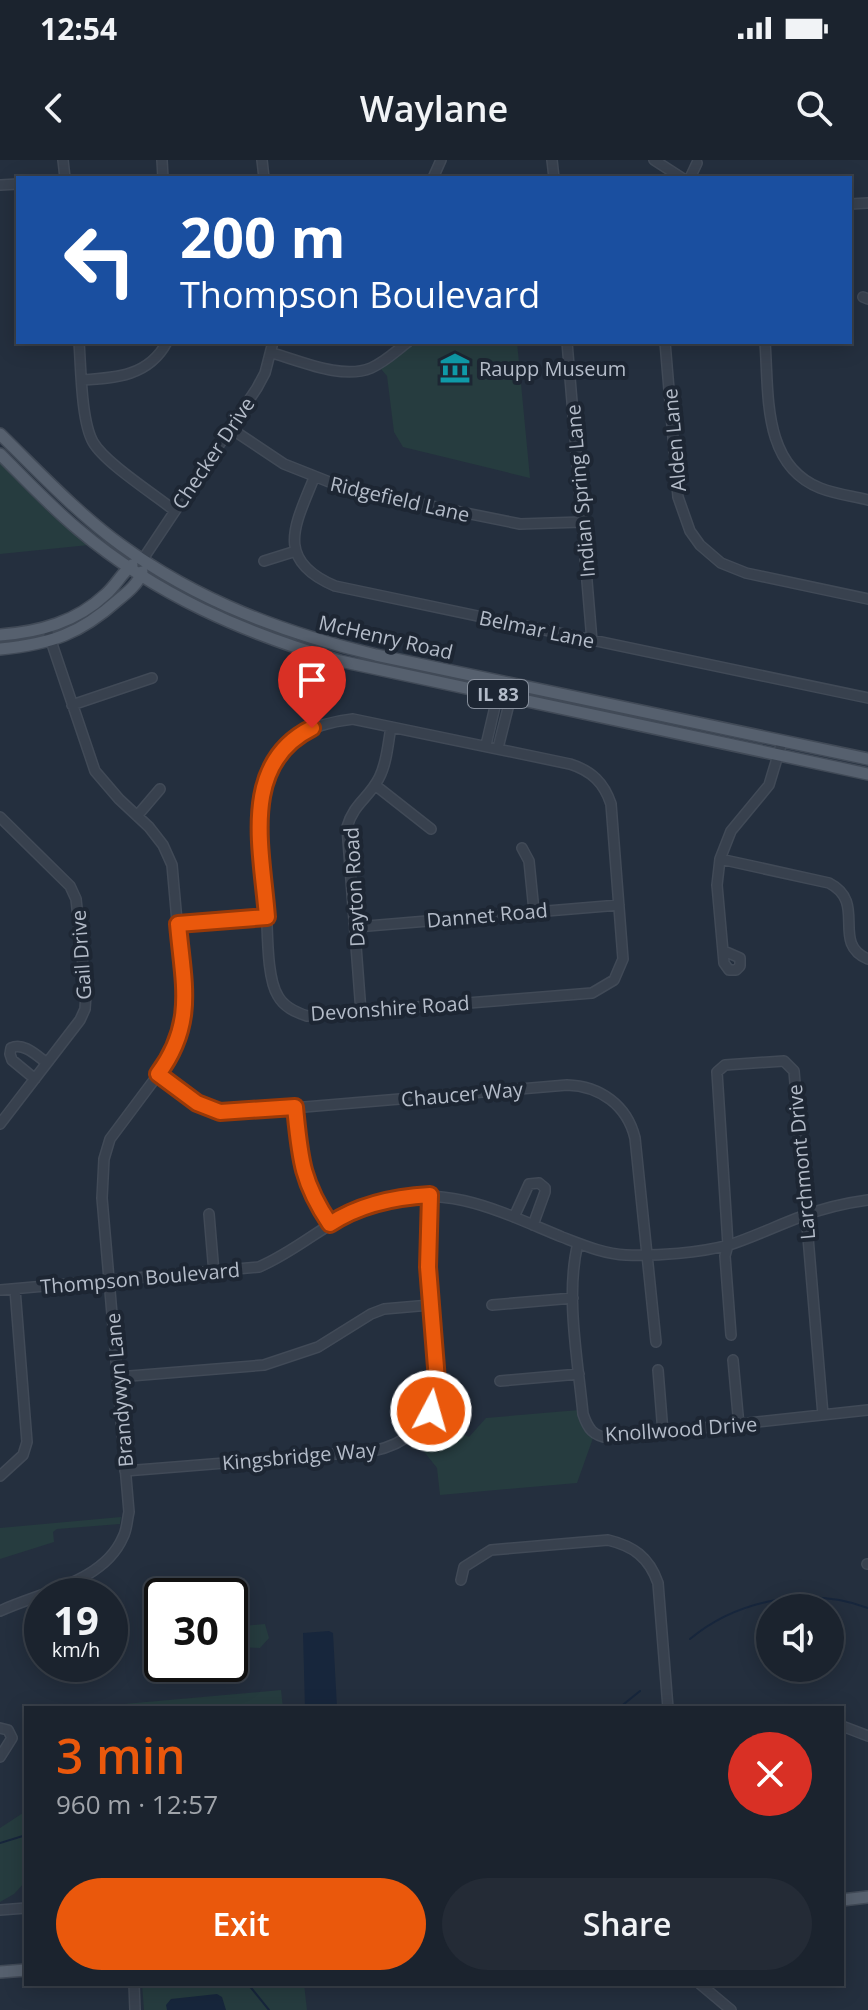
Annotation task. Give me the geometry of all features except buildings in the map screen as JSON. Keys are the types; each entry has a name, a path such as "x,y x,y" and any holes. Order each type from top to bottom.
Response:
{"main road":[{"name":"McHenry Road","path":"0,434 69,502 143,559 195,591 266,624 328,644 868,759"},
{"name":"McHenry Road","path":"0,454 81,531 141,576 215,617 290,647 340,661 868,774"},
{"path":"0,635 29,633 68,620 97,601 118,582 128,567 143,559"},
{"path":"0,649 51,641 93,622 131,589 141,576 143,559"},
{"path":"844,1900 868,1897"},
{"path":"0,1972 24,1970"}],"street":[{"path":"654,160 679,176"},
{"path":"691,176 697,163"},
{"path":"79,344 87,427 93,442 103,454 175,511"},
{"path":"82,380 118,378 136,372 150,363 165,344"},
{"name":"Checker Drive","path":"143,559 257,388 273,344"},
{"path":"272,353 357,372 385,361 406,344"},
{"name":"Indian Spring Lane","path":"567,344 592,641"},
{"name":"Alden Lane","path":"665,344 678,497 690,531 700,545 721,563 746,573 868,599"},
{"path":"765,344 773,434 779,452 792,469 820,488 868,500"},
{"name":"Ridgefield Lane","path":"230,428 284,464 347,489 520,524 582,522"},
{"path":"264,561 296,551 293,536 314,478"},
{"name":"Belmar Lane","path":"296,551 310,572 335,586 868,698"},
{"name":"Brandywyn Lane","path":"0,1611 30,1596 77,1581 98,1569 112,1555 123,1537 129,1512 102,1198 104,1159 110,1139 172,1056 185,1012 172,865 163,845 95,771 47,628"},
{"path":"72,705 152,678"},
{"path":"498,748 507,682"},
{"path":"486,745 504,696"},
{"name":"Devonshire Road","path":"353,719 486,745 580,767 604,787 611,804 619,905 621,967 614,980 599,991 307,1016 295,1012 276,993 272,978 259,815 261,790 280,750 296,736 332,721 353,719"},
{"name":"Dayton Road","path":"361,1012 347,827 352,811 375,785 383,769 391,727"},
{"path":"724,951 717,885 720,859 731,831 769,785 782,742"},
{"path":"375,785 431,829"},
{"path":"137,816 160,789"},
{"name":"Gail Drive","path":"0,817 70,886 79,911 85,1009 0,1124"},
{"path":"522,848 529,861 534,911"},
{"path":"720,859 829,883 838,888 849,906 850,944 858,954 868,959"},
{"name":"Dannet Road","path":"356,927 619,905"},
{"path":"178,924 267,917"},
{"path":"35,1079 12,1060 11,1048 24,1046 47,1063"},
{"name":"Larchmont Drive","path":"728,1245 717,1072 725,1065 784,1061 794,1071 823,1415"},
{"name":"Chaucer Way","path":"158,1074 197,1103 220,1112 567,1085 598,1092 614,1101 633,1128 656,1342"},
{"path":"295,1107 304,1177 313,1200 330,1224"},
{"path":"514,1217 529,1184 539,1183 545,1192 533,1225"},
{"name":"Thompson Boulevard","path":"0,1290 259,1267 274,1261 343,1215 379,1202 430,1195 482,1204 610,1253 648,1255 728,1245 805,1215 868,1200"},
{"name":"Kingsbridge Way","path":"125,1471 373,1451 401,1443 423,1424 436,1394 428,1267 430,1195"},
{"path":"209,1214 214,1273"},
{"name":"Knollwood Drive","path":"578,1243 573,1265 573,1298 579,1374 583,1414 587,1428 594,1434 609,1438 868,1410"},
{"path":"728,1245 725,1256 731,1335"},
{"path":"0,1476 23,1455 27,1442 15,1289"},
{"path":"492,1305 573,1298"},
{"path":"118,1377 264,1365 318,1347 384,1309 430,1305"},
{"path":"733,1360 739,1426"},
{"path":"658,1370 663,1433"},
{"path":"500,1381 579,1374"},
{"path":"461,1580 464,1567 491,1550 608,1540 636,1550 649,1564 658,1583 668,1706"},
{"path":"844,1727 868,1736"},
{"path":"0,1728 8,1730 12,1738 1,1752"},
{"path":"0,1910 24,1908"},
{"path":"134,1986 135,2010"},
{"path":"702,1986 731,2010"}],"green space":[{"path":"412,344 517,344 530,478 403,447 394,432 387,376 381,369"},
{"path":"0,460 89,545 0,554"},
{"path":"579,1410 584,1428 593,1438 577,1483 440,1495 437,1468 414,1439 431,1418 469,1437 486,1418"},
{"path":"121,1517 120,1524 57,1529 53,1532 54,1542 0,1559 0,1528"},
{"path":"265,1624 269,1638 260,1648 248,1648 248,1625"},
{"path":"281,1690 283,1706 101,1706"},
{"path":"24,1812 24,1883 0,1902 0,1828"},
{"path":"142,1986 304,1986 307,2010 144,2010"}],"water":[{"path":"303,1633 333,1633 337,1706 305,1706"},
{"path":"217,1994 222,1997 226,2010 167,2010 166,2005 171,1999"}],"waterway":[{"path":"690,1639 730,1614 775,1600 822,1598 868,1608"},
{"path":"621,1706 640,1691"},
{"path":"0,1843 24,1836"},
{"path":"250,1986 269,2010"}],"place":[{"name":"Raupp Museum","path":"455,368"}],"route":[{"path":"312,728 296,736 280,750 261,790 259,815 267,917 178,924 185,1012 172,1056 158,1074 197,1103 220,1112 295,1107 304,1177 313,1200 330,1224 343,1215 379,1202 430,1195 428,1267 437,1380 431,1411"}]}
